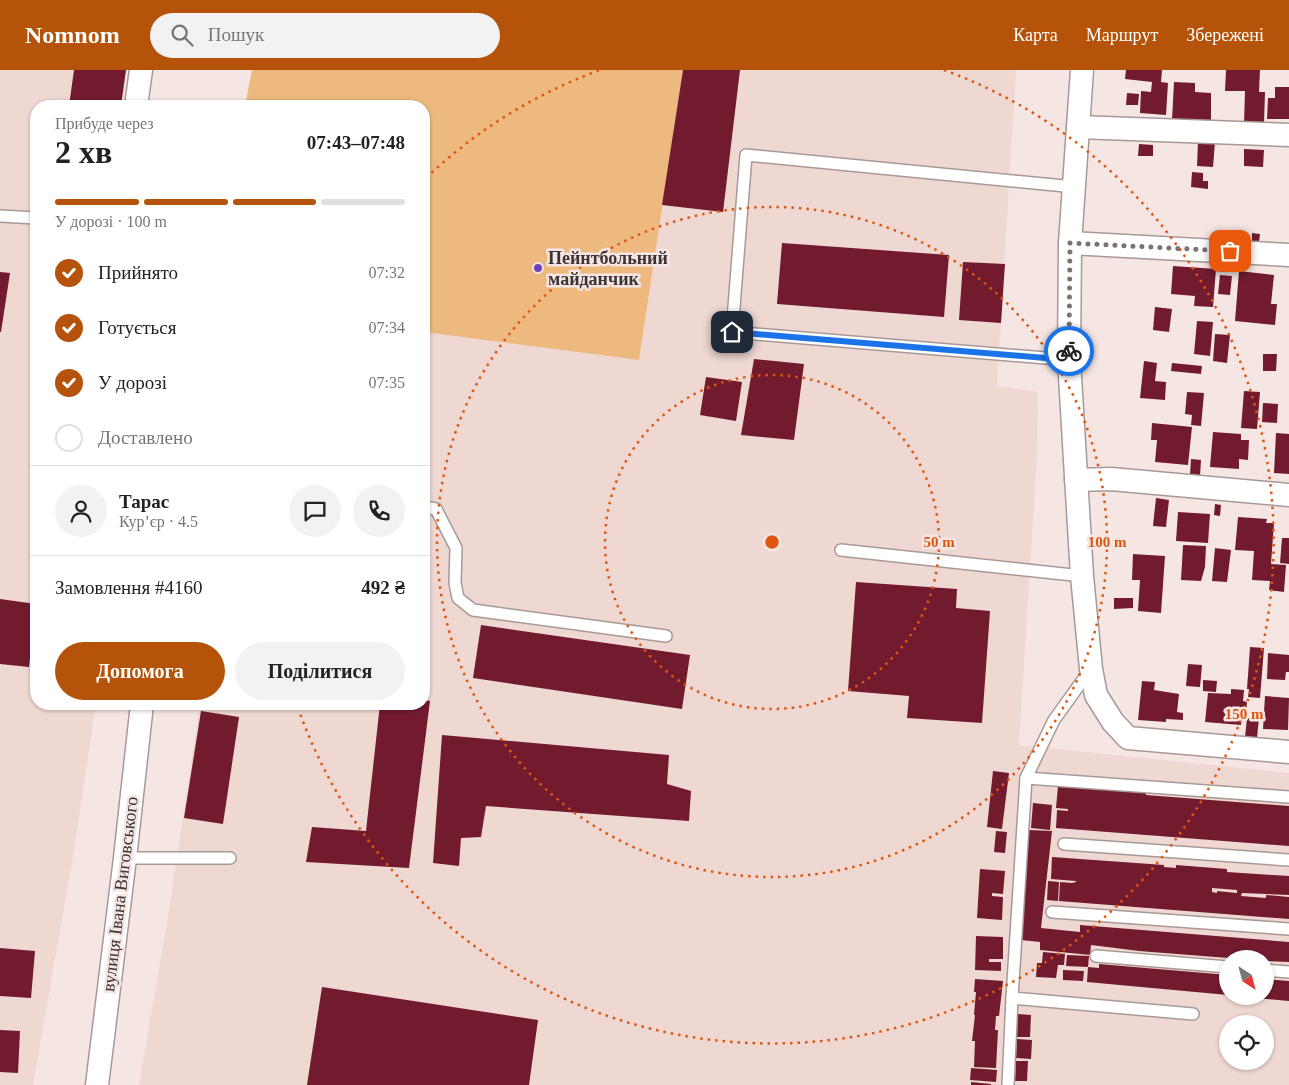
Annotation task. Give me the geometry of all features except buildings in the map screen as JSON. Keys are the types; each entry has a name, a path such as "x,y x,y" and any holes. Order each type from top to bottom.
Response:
{"street":[{"path":"137,100 141,70"},
{"path":"1082,70 1070,243 1069,360 1082,576 1091,668 1096,695 1113,722 1128,738 1289,752"},
{"path":"1078,127 1289,135"},
{"path":"1070,243 1289,255"},
{"path":"1076,480 1112,480 1289,495"},
{"name":"вулиця Івана Виговського","path":"98,1085 141,710"}],"lane":[{"path":"1069,360 732,332 746,155 1075,187"},
{"path":"0,216 30,218"},
{"path":"430,508 436,509 456,548 455,583 458,598 473,610 666,636"},
{"path":"841,550 1082,576"},
{"path":"1008,1085 1026,778 1054,720 1091,668"},
{"path":"1026,778 1289,797"},
{"path":"1064,844 1289,860"},
{"path":"125,858 230,858"},
{"path":"1052,912 1289,929"},
{"path":"1096,956 1219,966"},
{"path":"1274,971 1289,972"},
{"path":"1012,998 1193,1014"}],"shaded area":[{"path":"0,70 126,70 122,100 30,100 30,710 95,710 74,850 33,1085 0,1085"},
{"name":"Пейнтбольний майданчик","path":"252,70 683,70 639,360 430,333 430,100 246,100"},
{"path":"683,70 1016,70 997,386 1038,392 1037,457 1019,745 1289,773 1289,1085 139,1085 168,917 199,710 430,710 430,333 639,360"}],"way so far":[{"path":"1069,351 1070,243 1230,251"}],"place":[{"name":"Пейнтбольний майданчик","path":"538,268"}],"route":[{"path":"732,332 1069,360 1069,351"}]}
